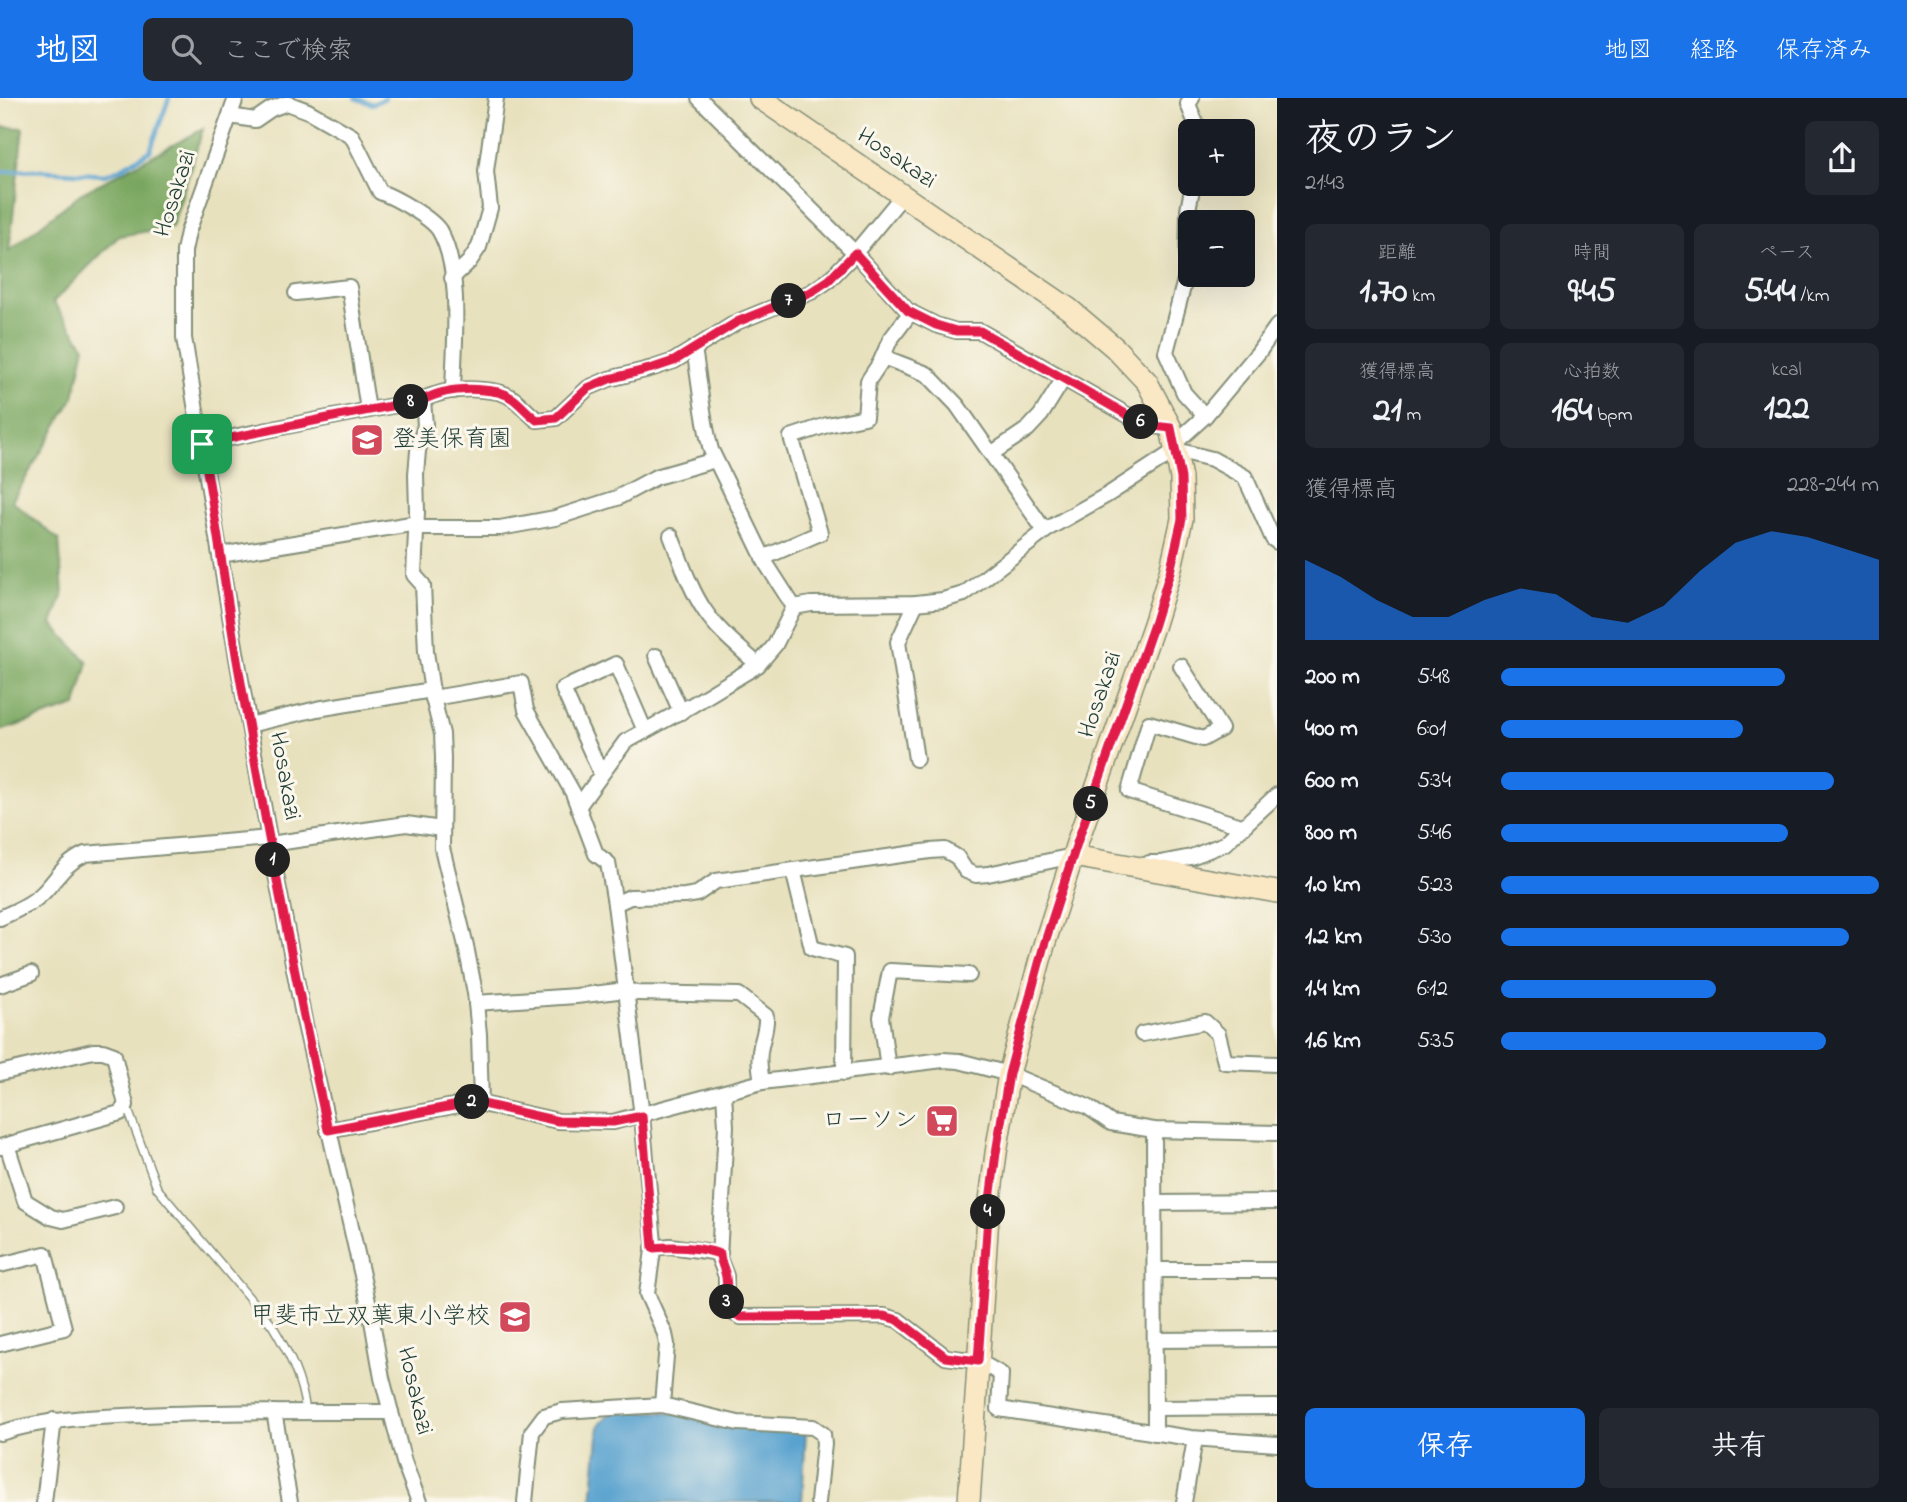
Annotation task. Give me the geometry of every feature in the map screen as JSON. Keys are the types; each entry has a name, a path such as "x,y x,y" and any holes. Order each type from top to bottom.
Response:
{"main road":[{"name":"Hosakazi","path":"760,98 1069,309 1115,348 1147,382 1174,441 1181,478 1182,519 1170,572 1044,945 1009,1074 988,1216 969,1502"},
{"path":"1073,856 1277,892"}],"street":[{"name":"Hosakazi","path":"236,98 188,232 184,251 184,338 269,841 304,1020 371,1315 382,1378 404,1462 419,1502"},
{"path":"452,278 469,262 478,247 490,208 485,171 496,98"},
{"path":"699,98 911,312 936,325 956,331 980,331 1174,441 1245,477 1273,539 1277,541"},
{"path":"1192,98 1188,104 1194,119"},
{"path":"230,116 255,120 271,109 288,103 308,111 352,136 380,192 403,203 438,229 449,256 455,301 453,391"},
{"path":"202,444 468,389 499,392 514,397 525,411 537,420 556,418 588,388 609,379 674,361 737,322 811,292 829,280 855,253 902,195"},
{"path":"1191,196 1187,272 1166,352 1184,393 1205,415"},
{"path":"296,293 349,287 368,410"},
{"path":"763,558 820,533 791,438 827,425 865,417 868,381 890,340 911,312"},
{"path":"794,607 811,604 916,603 964,594 1045,531 1109,494 1205,415 1258,353 1277,326"},
{"path":"694,349 706,432 715,460 763,558 794,607"},
{"path":"883,357 926,374 957,405 1045,531"},
{"path":"991,454 1028,429 1041,415 1063,378"},
{"path":"423,400 425,425 418,451 414,575 423,585 426,652 432,694 442,734 442,848 466,946 476,1003 481,1103"},
{"path":"220,555 416,526 500,528 555,518 617,498 656,477 715,460"},
{"path":"671,536 704,610 758,665"},
{"path":"916,603 898,642 916,759"},
{"path":"578,807 625,742 758,665 775,645 794,607"},
{"path":"656,656 681,712"},
{"path":"601,774 563,689 616,664 645,731"},
{"path":"1181,666 1221,729 1203,739 1149,723 1129,791 1244,827"},
{"path":"249,726 317,709 521,683 526,710 573,793 596,854 608,863 642,1116 653,1248 648,1294 667,1344 662,1405"},
{"path":"1116,864 1160,863 1191,857 1224,845 1277,795"},
{"path":"0,918 29,904 43,893 72,860 85,855 269,841 406,824 443,829"},
{"path":"615,904 630,897 697,894 716,881 930,850 945,850 957,857 966,871 976,875 1073,856"},
{"path":"793,870 812,948 845,957 844,1073"},
{"path":"888,1068 881,1017 890,971 969,975"},
{"path":"0,985 31,974"},
{"path":"476,1003 626,990 637,993 739,995 766,1016 759,1060 762,1082"},
{"path":"1142,1034 1205,1022 1217,1034 1225,1062 1277,1064"},
{"path":"0,1073 93,1051 114,1055 126,1105 120,1113 4,1146 25,1201 51,1217 64,1220 115,1207"},
{"path":"328,1130 474,1102 558,1121 613,1122 762,1082 951,1060 1009,1074 1088,1107 1111,1124 1154,1130 1277,1133"},
{"path":"724,1093 726,1126 719,1258 726,1276 726,1300 731,1312 741,1317 884,1316 898,1320 946,1357 978,1361 1000,1374 999,1409 1195,1439 1277,1444"},
{"path":"1154,1130 1155,1433"},
{"path":"1154,1203 1277,1202"},
{"path":"653,1248 670,1246 720,1254"},
{"path":"0,1265 45,1254 64,1328 0,1344"},
{"path":"1154,1269 1277,1270"},
{"path":"1155,1340 1277,1339"},
{"path":"525,1502 532,1432 544,1416 562,1412 662,1405 738,1423 813,1427 823,1434 824,1444 818,1502"},
{"path":"1155,1408 1277,1407"},
{"path":"274,1412 290,1502"},
{"path":"0,1433 54,1420 157,1414 391,1412"},
{"path":"44,1502 54,1420"},
{"path":"1184,1502 1195,1439"}],"lane":[{"path":"126,1105 157,1188 272,1325 285,1346 303,1390 306,1412"}],"green space":[{"path":"0,127 23,128 9,251 80,194 203,129 172,227 119,236 53,302 85,347 74,397 12,501 59,540 63,594 52,624 88,662 76,706 0,731"}],"water":[{"path":"611,1412 662,1412 806,1431 802,1502 592,1502 599,1425"}],"waterway":[{"path":"0,172 34,170 105,175 120,169 150,151 169,98"},
{"path":"355,98 373,104 385,98"}],"place":[{"name":"登美保育園","path":"367,440"},
{"name":"ローソン","path":"942,1121"},
{"name":"甲斐市立双葉東小学校","path":"515,1317"}],"route":[{"path":"855,253 908,311 936,325 956,331 980,331 1145,425 1171,428 1181,478 1182,519 1154,624 1044,945 1009,1074 988,1216 978,1361 946,1357 898,1320 884,1316 741,1317 731,1312 726,1300 726,1276 720,1254 670,1246 653,1248 642,1116 613,1122 558,1121 474,1102 328,1130 269,838 202,444 468,389 499,392 514,397 525,411 537,420 556,418 588,388 609,379 674,361 737,322 811,292 829,280 855,253"}]}
